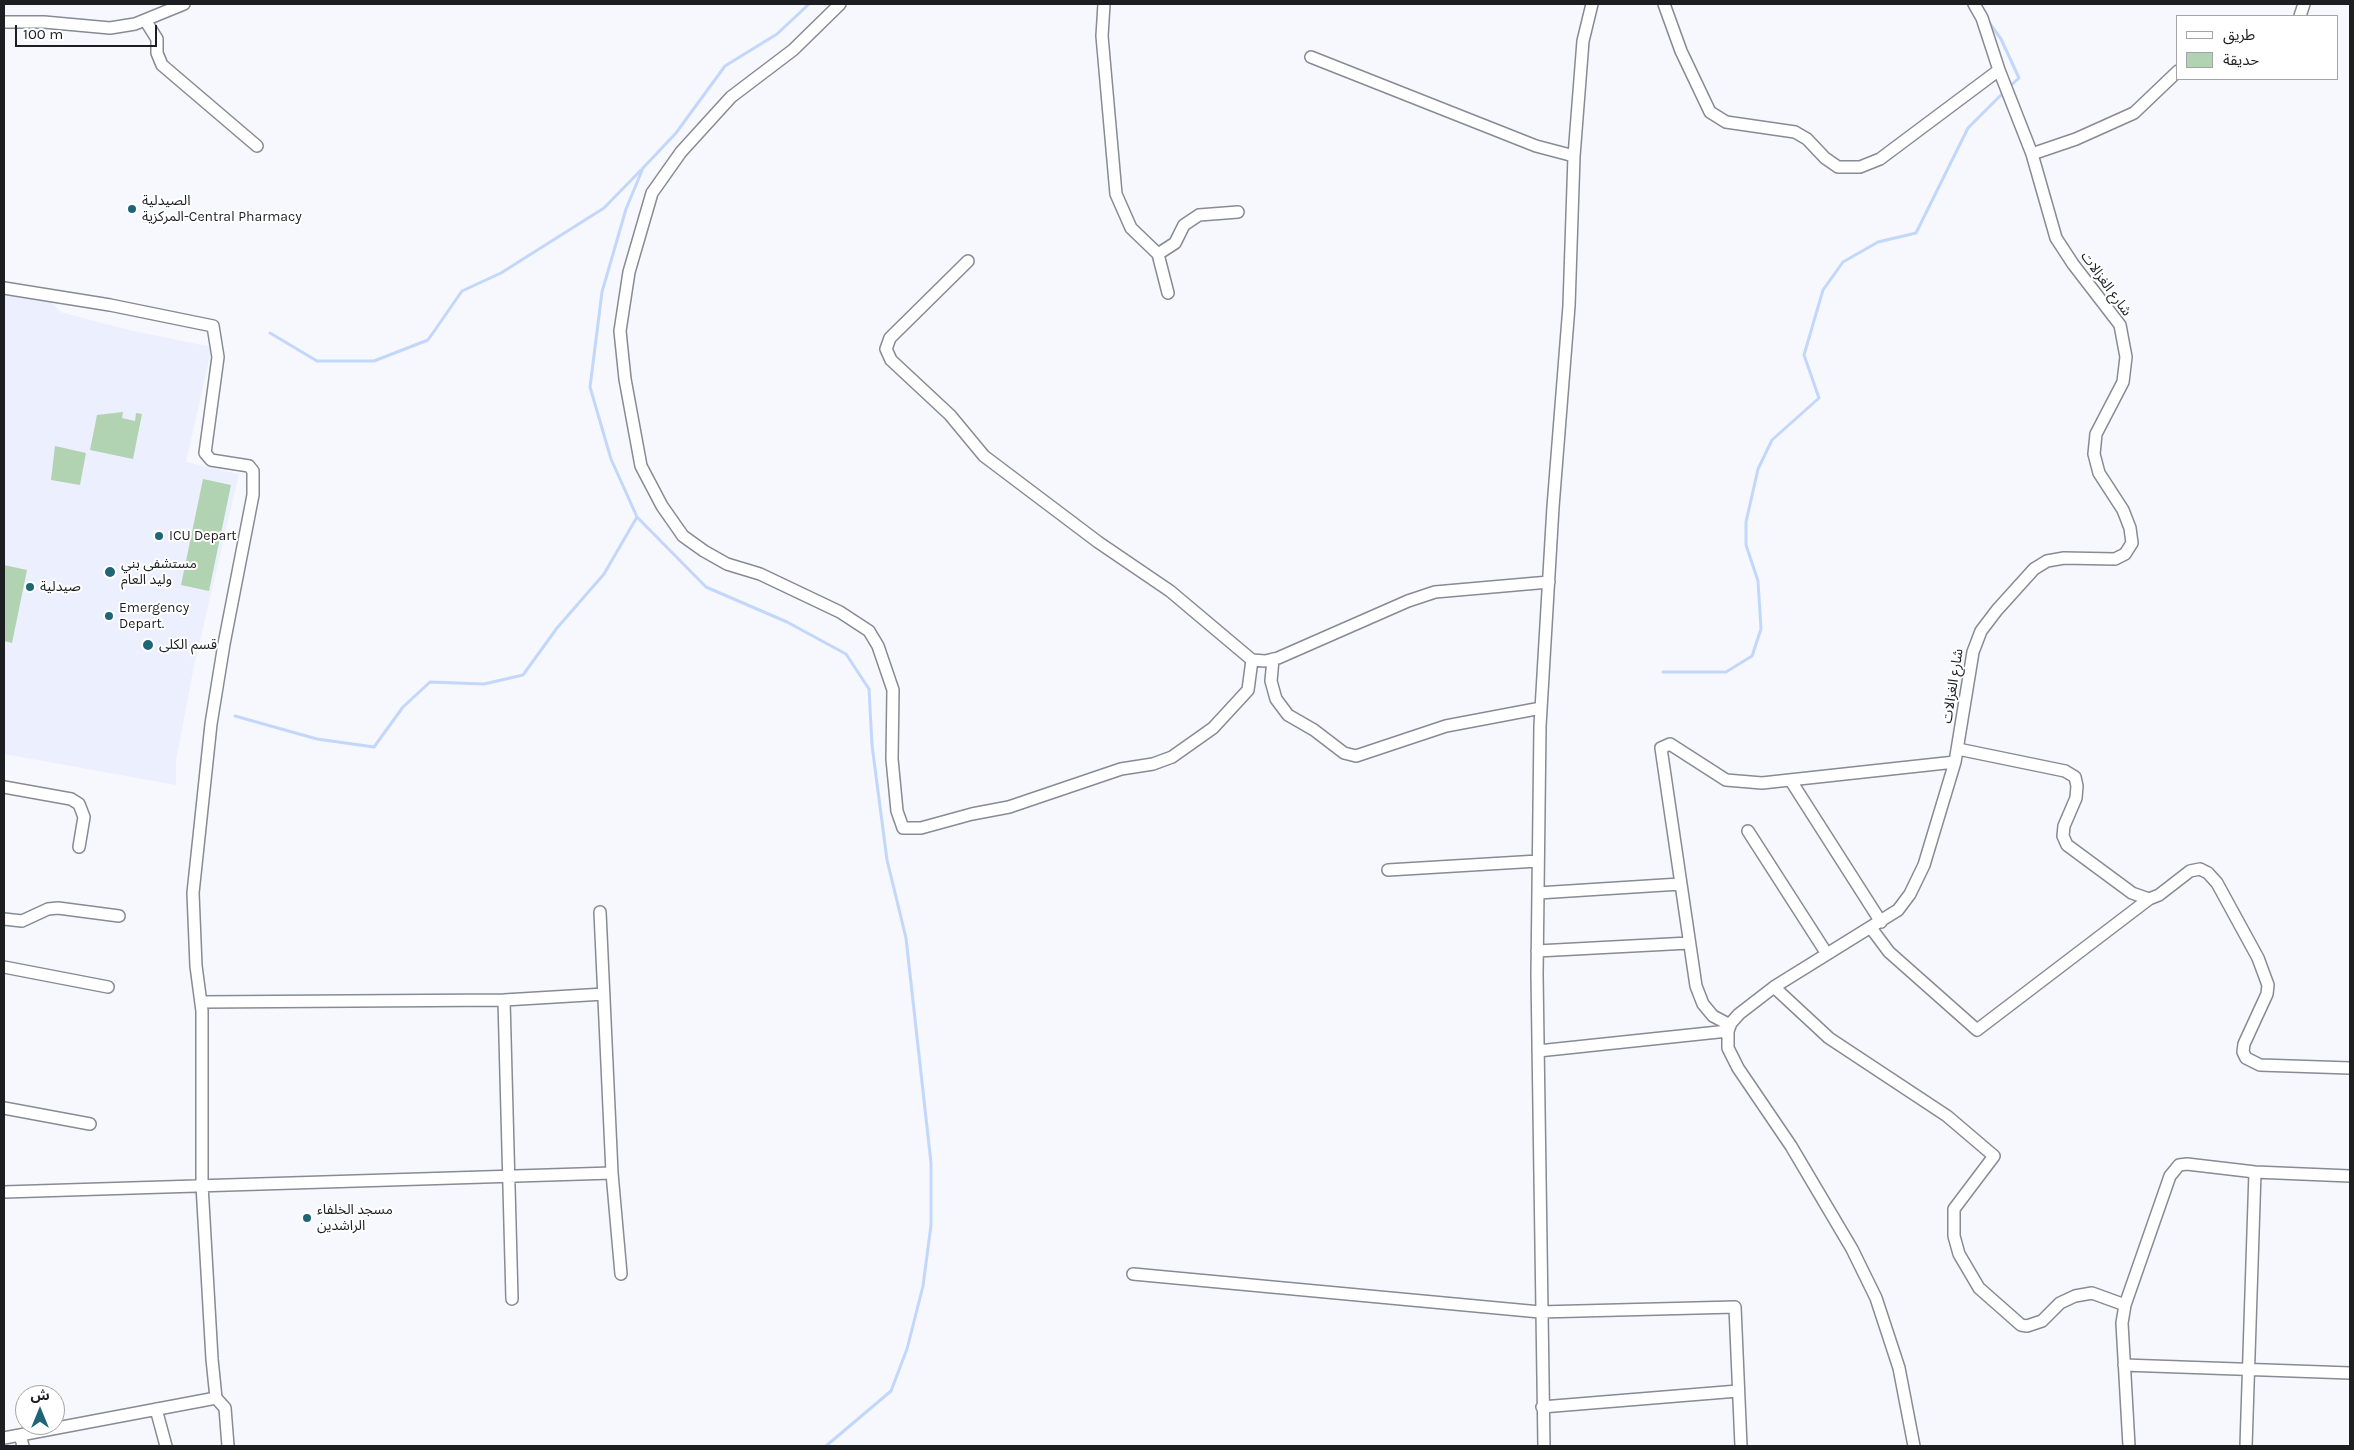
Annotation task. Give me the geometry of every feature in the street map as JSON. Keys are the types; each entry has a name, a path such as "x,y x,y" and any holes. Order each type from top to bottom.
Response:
{"street":[{"path":"4,22 44,22 110,28 145,20 184,4"},
{"path":"840,4 793,50 731,97 681,152 652,192 629,272 620,331 625,379 641,466 662,506 683,536 704,551 727,564 760,574 840,612 868,631 878,646 893,690 892,760 897,811 903,828 922,828 972,814 1009,807 1122,769 1153,764 1172,757 1213,728 1248,690 1252,660"},
{"path":"1104,4 1102,36 1116,194 1131,228 1158,254 1168,293"},
{"path":"1544,1446 1540,1312 1537,951 1542,708 1569,306 1574,156 1583,42 1592,4"},
{"path":"1664,4 1681,51 1710,112 1726,122 1796,132 1807,139 1824,158 1838,167 1860,167 1880,159 1999,70"},
{"name":"شارع الغزالات","path":"1958,748 1973,652 1981,630 2014,589 2034,569 2047,561 2064,558 2115,559 2125,554 2132,543 2130,528 2123,510 2098,473 2094,454 2096,434 2123,382 2126,357 2120,325 2073,264 2056,238 2032,154 1999,70 1982,18 1974,4"},
{"path":"145,20 158,39 157,53 162,65 257,146"},
{"path":"1311,57 1536,146 1574,156"},
{"path":"2032,154 2076,139 2134,113 2176,73"},
{"path":"1158,254 1175,243 1184,225 1199,215 1238,212"},
{"path":"968,262 890,338 886,349 891,360 950,415 984,456 1098,542 1170,591 1252,660 1265,661 1272,659 1408,601 1434,592 1549,582"},
{"path":"4,288 110,305 213,326 218,358 204,453 211,460 249,466 253,471 253,495 225,635 211,724 194,868 193,915 201,1002 202,1185 216,1398 225,1408 228,1446"},
{"path":"1272,659 1271,681 1276,699 1288,715 1314,730 1344,753 1356,756 1446,726 1542,708"},
{"path":"1729,1028 1713,1016 1703,1004 1696,986 1661,748 1670,744 1726,780 1762,784 1955,762"},
{"path":"1914,1446 1899,1368 1876,1298 1852,1249 1791,1146 1738,1068 1728,1048 1729,1028 1739,1014 1774,987 1898,910 1910,894 1924,865 1958,748 2065,771 2075,777 2077,786 2076,798 2064,826 2063,836 2067,845 2132,893 2149,899"},
{"path":"1791,781 1876,925 1889,952 1977,1030 2149,899 2159,895 2190,871 2200,869 2208,873 2217,883 2258,958 2268,985 2267,994 2244,1044 2243,1052 2246,1058 2260,1065 2350,1068"},
{"path":"4,787 71,800 79,804 84,817 79,847"},
{"path":"1748,831 1827,954"},
{"path":"1388,870 1538,860"},
{"path":"1538,893 1680,884"},
{"path":"4,919 22,921 48,909 58,908 119,916"},
{"path":"600,912 612,1173 620,1274"},
{"path":"1537,951 1689,943"},
{"path":"4,967 108,988"},
{"path":"1774,987 1829,1038 1947,1116 1994,1156 1954,1209 1954,1236 1959,1254 1979,1288 2021,1325 2027,1326 2042,1321 2060,1304 2075,1296 2092,1294 2125,1305"},
{"path":"201,1002 504,1000 604,994"},
{"path":"504,1000 512,1299"},
{"path":"1538,1051 1729,1028"},
{"path":"4,1108 90,1124"},
{"path":"2129,1446 2122,1323 2125,1305 2170,1176 2179,1165 2187,1164 2255,1172 2350,1176"},
{"path":"2246,1446 2255,1172"},
{"path":"4,1192 612,1173"},
{"path":"1133,1274 1540,1312 1735,1307 1741,1446"},
{"path":"2124,1365 2350,1373"},
{"path":"1542,1407 1738,1391"},
{"path":"4,1438 21,1441 156,1409 216,1398"},
{"path":"156,1409 166,1446"}],"shaded area":[{"name":"مستشفى بني وليد العام","path":"4,295 52,302 60,312 129,330 212,347 186,462 239,474 193,671 176,761 176,785 4,754"}],"green space":[{"path":"123,412 122,418 135,421 136,413 142,414 133,459 90,450 97,415"},
{"path":"55,446 86,453 80,485 51,480"},
{"path":"203,479 231,485 209,591 181,585"},
{"path":"4,565 27,570 12,643 4,641"}],"waterway":[{"path":"809,4 777,34 725,66 676,133 643,168 626,209 602,292 590,387 611,459 637,517 706,587 787,622 846,654 869,689 872,745 887,860 906,938 931,1163 931,1225 923,1286 907,1349 891,1391 826,1446"},
{"path":"1988,21 2001,39 2019,78 2008,88"},
{"path":"1663,672 1726,672 1752,656 1761,629 1758,581 1746,545 1746,522 1758,469 1772,440 1819,398 1804,355 1823,290 1843,262 1878,242 1916,233 1968,128 2004,92"},
{"path":"270,333 317,361 374,361 428,340 462,291 501,273 604,208 641,170"},
{"path":"235,716 317,739 374,747 403,707 430,682 484,684 523,675 557,628 604,574 637,517"}],"place":[{"name":"الصيدلية المركزية-Central Pharmacy","path":"132,209"},
{"name":"ICU Depart","path":"159,536"},
{"name":"مستشفى بني وليد العام","path":"110,572"},
{"name":"صيدلية","path":"30,587"},
{"name":"Emergency Depart.","path":"109,616"},
{"name":"قسم الكلى","path":"148,645"},
{"name":"مسجد الخلفاء الراشدين","path":"307,1218"}]}
